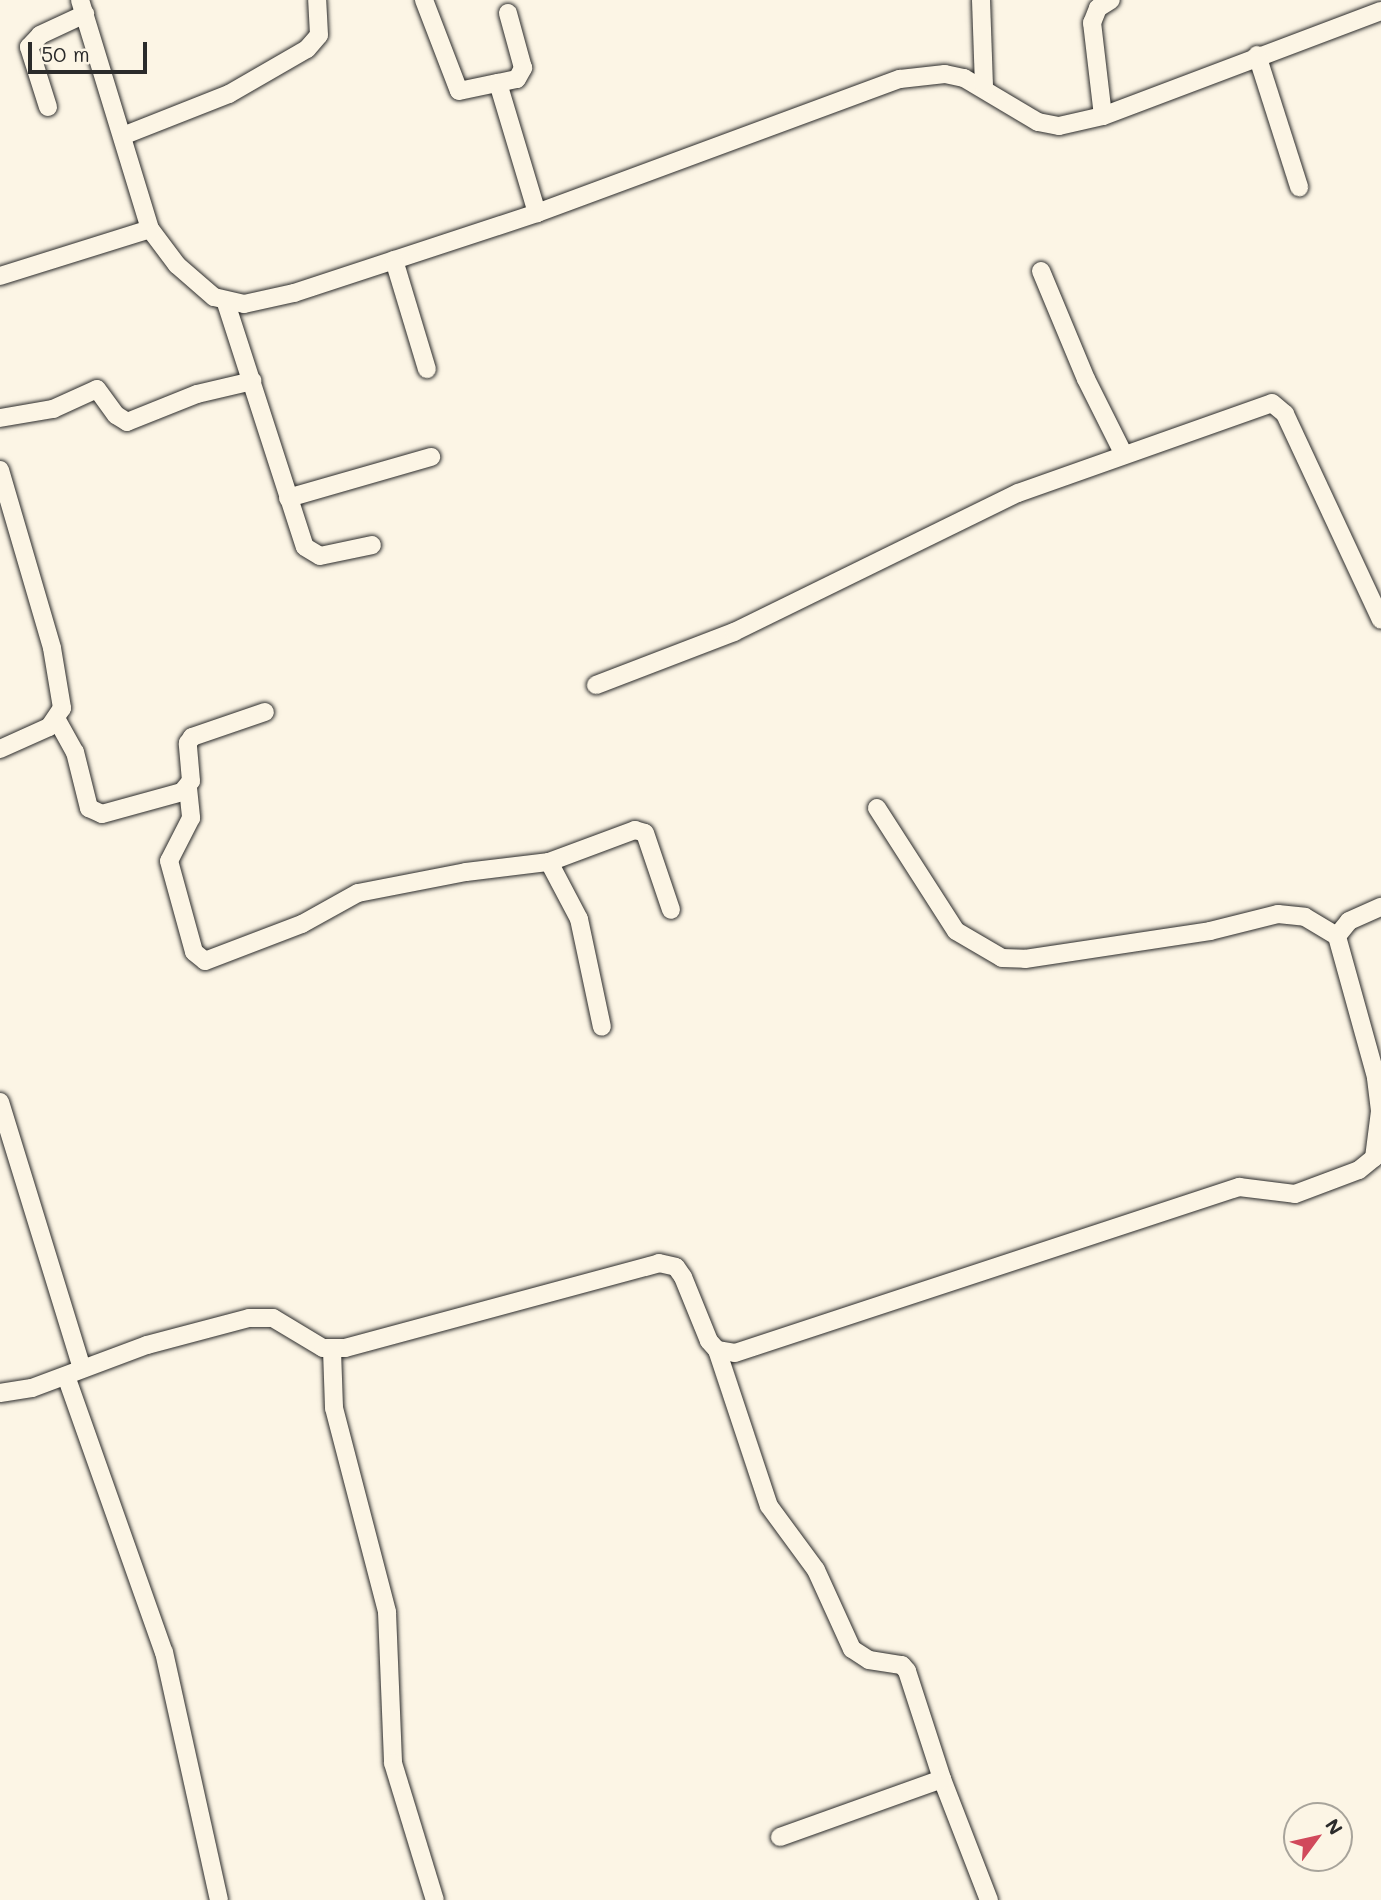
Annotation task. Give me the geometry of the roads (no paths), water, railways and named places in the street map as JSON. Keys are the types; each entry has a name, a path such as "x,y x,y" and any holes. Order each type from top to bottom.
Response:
{"street":[{"path":"125,135 229,93 307,49 319,35 317,0"},
{"path":"424,0 459,91 517,79 523,68 508,13"},
{"path":"981,0 985,88"},
{"path":"1103,116 1091,23 1097,8 1111,0"},
{"path":"48,107 29,47 40,35 82,7 125,135 150,229 177,265 226,303 301,539 313,554 372,545"},
{"path":"226,303 260,302 294,293 537,213 900,79 945,74 985,88 1038,122 1059,126 1103,116 1257,55 1381,11"},
{"path":"1257,55 1299,187"},
{"path":"498,83 537,213"},
{"path":"0,276 150,229"},
{"path":"394,260 427,369"},
{"path":"1041,271 1086,379 1123,453"},
{"path":"0,418 52,409 97,389 116,415 127,422 197,394 252,381"},
{"path":"596,685 723,637 1018,493 1262,405 1279,406 1381,620"},
{"path":"288,498 431,457"},
{"path":"0,470 52,648 62,694 57,720 75,752 86,802 94,813 102,814 188,788"},
{"path":"265,712 192,737 188,788 189,825 169,861 194,952 205,961 302,924 358,893 466,872 549,862 640,830 671,909"},
{"path":"0,750 57,720"},
{"path":"716,1350 726,1354 748,1350 1239,1187 1294,1194 1369,1165 1377,1147 1380,1111 1373,1061 1349,994 1337,936 1305,917 1278,914 1210,931 1025,959 1002,958 956,931 877,808"},
{"path":"549,862 579,919 601,1027"},
{"path":"1337,936 1349,921 1381,907"},
{"path":"0,1102 74,1373 164,1652 219,1900"},
{"path":"0,1393 74,1373 147,1345 261,1317 332,1350 659,1263 676,1267 716,1350 769,1506 816,1570 852,1649 869,1660 902,1665 907,1671 942,1779 989,1900"},
{"path":"332,1350 334,1408 387,1612 393,1763 435,1900"},
{"path":"780,1837 942,1779"}]}
